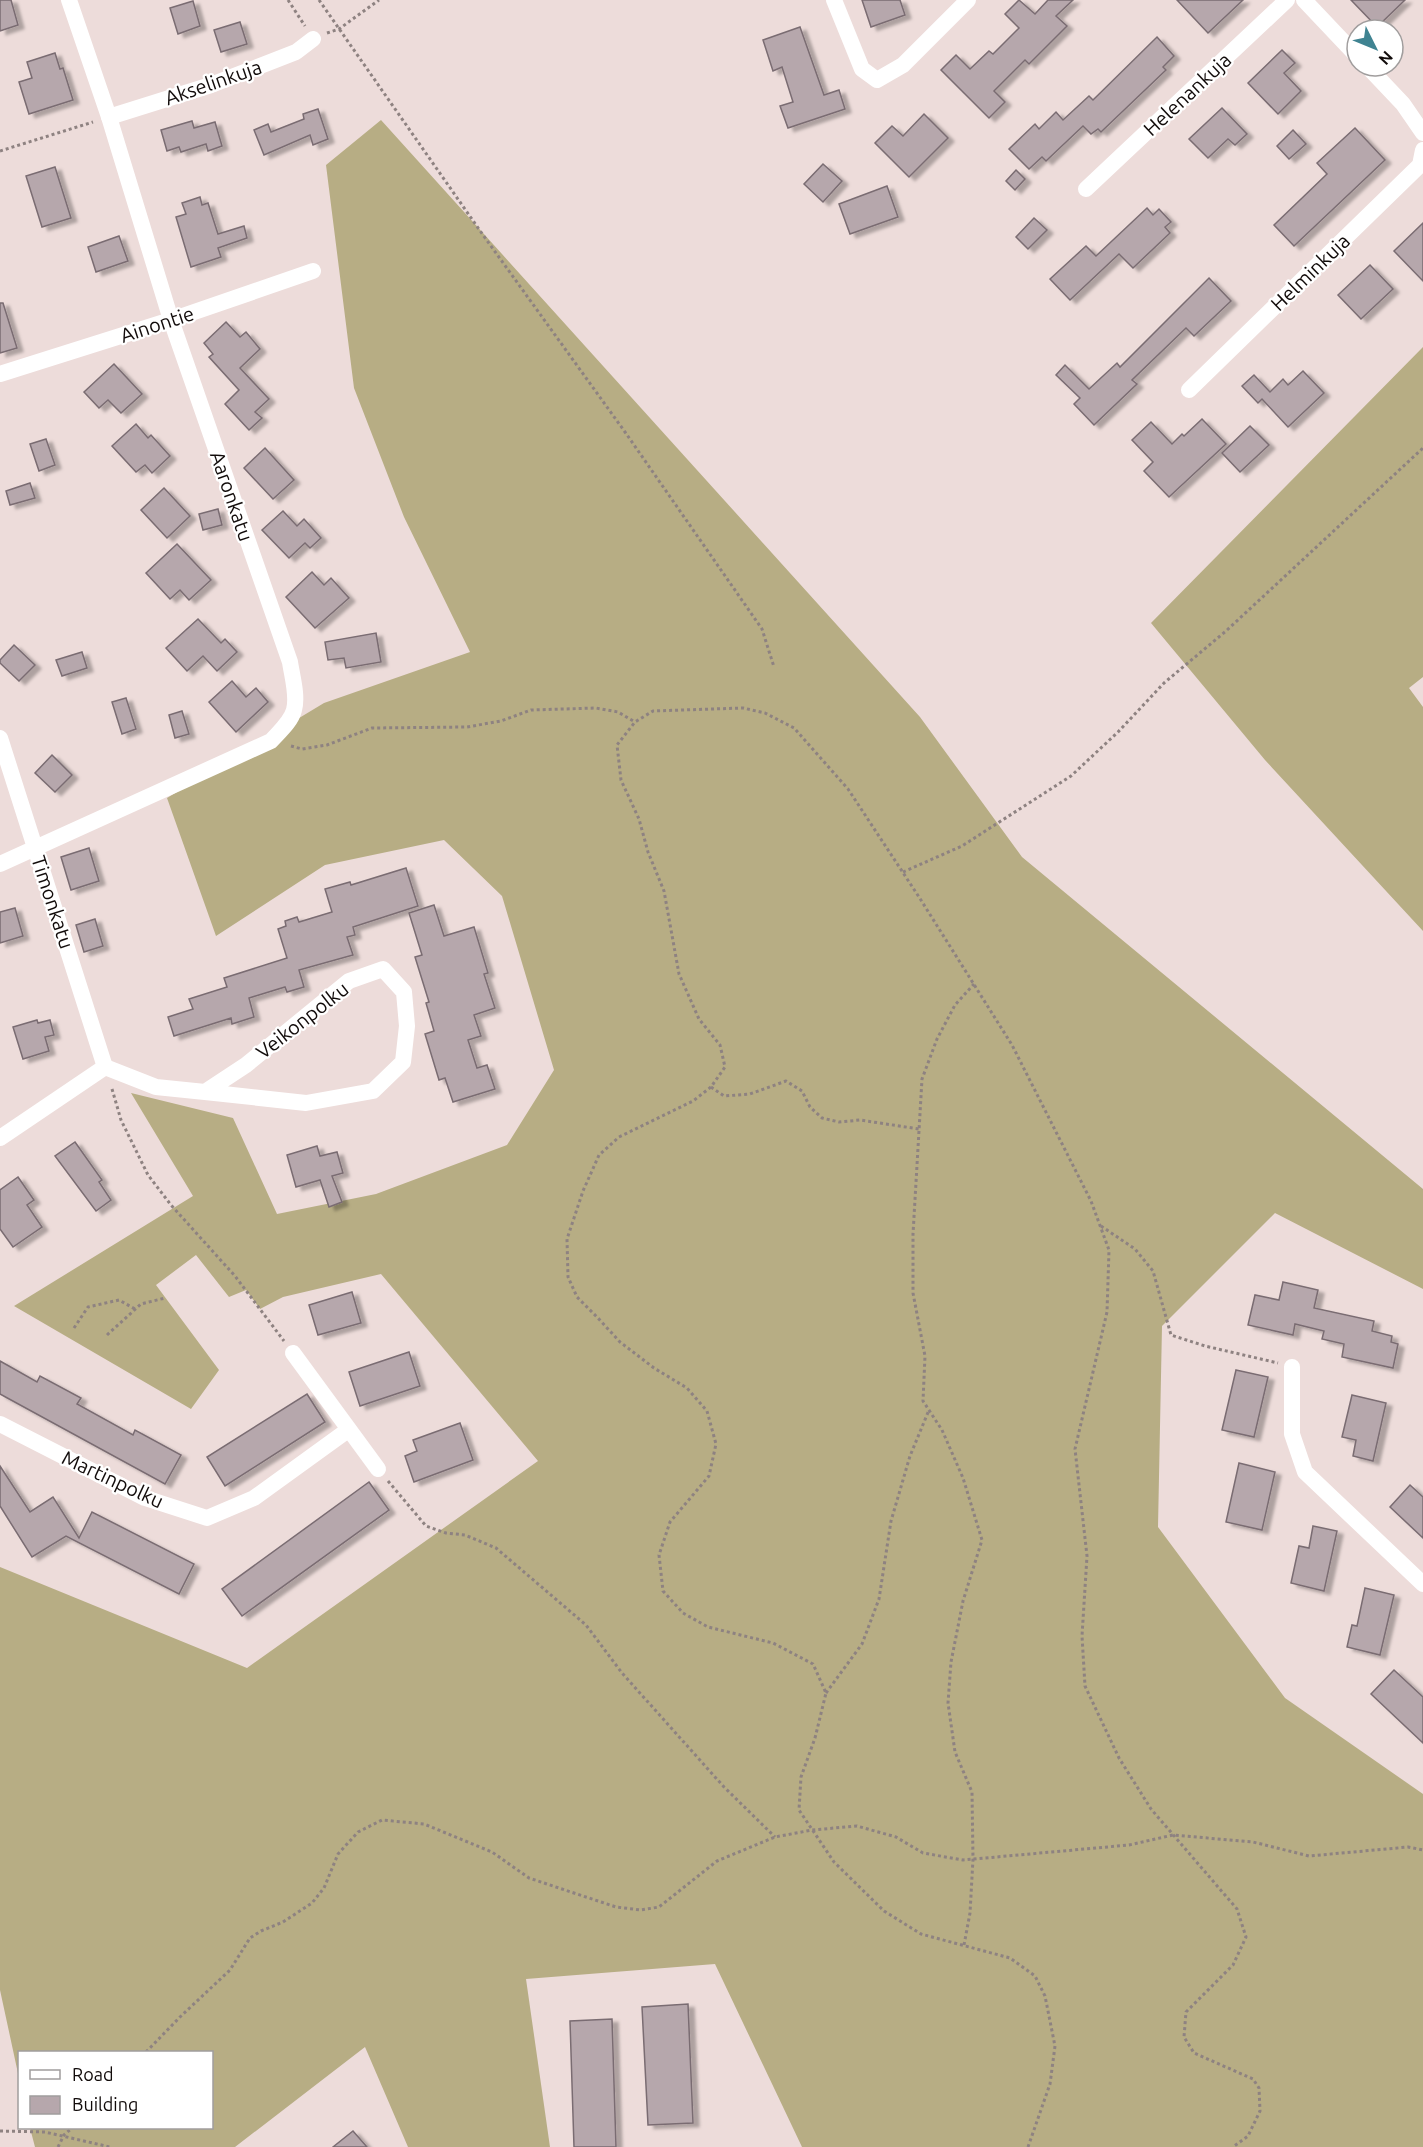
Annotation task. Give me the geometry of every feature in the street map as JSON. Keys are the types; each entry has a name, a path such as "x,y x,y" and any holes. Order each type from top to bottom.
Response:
{"street":[{"name":"Aaronkatu","path":"0,864 271,741 285,727 294,710 294,688 290,662 171,320 109,117 69,0"},
{"path":"834,0 862,69 877,80 903,65 968,0"},
{"name":"Helenankuja","path":"1086,189 1287,0"},
{"path":"1304,0 1345,43"},
{"name":"Akselinkuja","path":"109,117 211,85 296,52 313,39"},
{"path":"1378,78 1403,104 1423,134"},
{"name":"Helminkuja","path":"1189,390 1420,165 1423,150"},
{"name":"Ainontie","path":"0,374 171,320 313,271"},
{"name":"Timonkatu","path":"0,738 105,1067"},
{"name":"Veikonpolku","path":"105,1067 156,1087 306,1103 373,1091 403,1062 407,1026 404,992 383,969 349,981 246,1065 205,1092"},
{"path":"0,1138 105,1067"},
{"path":"293,1353 378,1469"},
{"path":"1292,1367 1292,1434 1305,1472 1423,1584"},
{"name":"Martinpolku","path":"0,1424 145,1498 207,1518 254,1498 348,1430"}],"path":[{"path":"288,0 313,39 339,29 379,0"},
{"path":"319,0 762,629 774,668"},
{"path":"0,151 109,117"},
{"path":"903,872 962,846 1071,776 1118,732 1164,683 1226,631 1423,448"},
{"path":"271,741 302,749 327,746 372,728 467,727 501,721 531,710 596,708 618,711 635,722"},
{"path":"826,1693 813,1664 772,1643 708,1627 683,1613 663,1591 659,1555 670,1522 709,1476 716,1444 707,1411 687,1388 654,1368 620,1342 577,1297 568,1277 567,1239 583,1191 599,1155 619,1137 693,1101 711,1087 725,1067 720,1046 699,1019 680,974 664,891 648,852 639,819 621,780 617,745 635,722 652,711 743,708 765,713 794,728 848,789 974,984 1012,1045 1091,1201 1109,1250 1107,1312 1075,1449 1087,1556 1082,1636 1085,1686 1119,1758 1151,1809 1237,1909 1246,1937 1233,1965 1186,2012 1184,2037 1194,2054 1253,2079 1259,2088 1260,2111 1248,2136 1233,2147"},
{"path":"964,1945 970,1913 973,1859 972,1792 955,1752 948,1703 951,1662 963,1601 982,1540 963,1478 942,1430 923,1401 925,1356 913,1293 913,1234 922,1079 937,1039 955,1005 974,984"},
{"path":"105,1067 121,1120 148,1175 171,1205 235,1276 293,1353"},
{"path":"711,1087 724,1096 750,1094 786,1081 802,1091 810,1107 822,1118 839,1122 860,1120 919,1129"},
{"path":"1100,1225 1135,1249 1153,1271 1171,1335 1205,1346 1292,1367"},
{"path":"107,1335 141,1304 165,1298"},
{"path":"74,1328 88,1306 119,1300 135,1309"},
{"path":"928,1410 910,1456 891,1521 879,1599 862,1644 826,1693 815,1738 801,1777 800,1810 834,1862 884,1911 921,1934 1010,1958 1035,1976 1046,1996 1055,2046 1050,2084 1028,2147"},
{"path":"378,1469 426,1526 446,1533 465,1535 496,1548 586,1625 622,1673 708,1770 775,1837"},
{"path":"147,2051 230,1970 250,1938 261,1930 284,1922 312,1903 324,1888 338,1854 358,1832 382,1820 424,1824 492,1852 529,1878 616,1907 641,1910 659,1907 717,1861 775,1837 812,1830 857,1826 896,1837 922,1853 963,1860 1130,1845 1173,1835 1252,1842 1309,1856 1408,1847 1423,1850"},
{"path":"58,2147 70,2129"},
{"path":"0,2131 45,2132 110,2147"}],"shaded area":[{"path":"381,120 920,717 1022,857 1423,1189 1423,1289 1275,1213 1162,1326 1158,1527 1285,1698 1423,1794 1423,2147 802,2147 715,1964 526,1979 550,2147 408,2147 365,2047 235,2147 35,2147 30,2129 213,2129 213,2051 18,2051 18,2073 0,1990 0,1567 247,1668 538,1461 381,1274 283,1297 260,1309 246,1290 229,1297 196,1255 156,1285 219,1370 191,1409 14,1306 193,1196 131,1093 233,1118 277,1214 376,1194 507,1145 554,1070 502,896 444,840 325,865 216,936 167,798 324,703 470,652 404,517 354,388 326,165"},
{"path":"1423,347 1423,677 1409,688 1423,707 1423,931 1265,760 1151,623"}],"building":[{"path":"0,0 11,0 18,25 0,31"},
{"path":"862,0 900,0 905,15 871,27"},
{"path":"1019,0 1035,14 1048,0 1073,0 1056,16 1067,26 1029,64 1025,60 994,91 1005,102 989,118 941,70 956,55 970,69 989,51 993,54 1019,28 1005,14"},
{"path":"1177,0 1243,0 1208,33"},
{"path":"1351,0 1405,0 1386,18 1368,18"},
{"path":"193,1 200,26 178,34 170,8"},
{"path":"240,22 247,44 221,52 214,30"},
{"path":"800,27 824,95 839,90 845,109 788,128 780,106 793,102 782,67 773,71 763,40"},
{"path":"1157,37 1174,56 1163,67 1166,70 1101,132 1098,129 1091,134 1083,126 1046,161 1042,157 1029,169 1009,149 1035,124 1039,129 1056,112 1063,120 1089,96 1093,100"},
{"path":"1282,50 1295,63 1284,73 1301,91 1278,114 1248,83"},
{"path":"55,53 60,69 63,68 73,100 29,114 19,82 32,78 27,62"},
{"path":"1222,108 1247,134 1235,145 1228,139 1208,158 1189,139"},
{"path":"318,109 328,139 313,145 310,135 264,155 254,130 268,124 271,132 304,119 303,114"},
{"path":"924,114 948,138 909,177 875,143 892,126 903,136"},
{"path":"192,121 194,128 215,122 222,146 208,151 206,144 181,152 179,147 167,151 161,130"},
{"path":"1355,128 1385,160 1294,246 1274,225 1327,174 1317,163"},
{"path":"1293,130 1306,144 1289,159 1277,146"},
{"path":"823,164 842,181 823,202 804,184"},
{"path":"55,167 71,218 42,227 26,176"},
{"path":"1016,170 1025,179 1015,190 1006,181"},
{"path":"887,186 898,217 850,234 839,204"},
{"path":"200,197 202,205 208,203 218,234 244,226 247,238 218,248 221,257 191,267 176,217 186,214 182,203"},
{"path":"1147,208 1153,215 1159,209 1171,222 1165,227 1170,233 1133,268 1119,254 1070,300 1050,279 1086,246 1096,256"},
{"path":"1034,218 1047,230 1028,249 1016,237"},
{"path":"1423,223 1423,281 1394,251"},
{"path":"119,236 128,261 96,272 88,247"},
{"path":"1370,265 1393,289 1361,319 1338,295"},
{"path":"1209,278 1231,301 1194,336 1186,328 1132,380 1137,384 1094,425 1074,404 1080,398 1056,375 1065,365 1089,389 1117,363 1120,367"},
{"path":"0,303 3,303 17,348 0,353"},
{"path":"226,322 240,337 246,332 260,349 240,368 269,399 255,412 262,418 249,430 225,404 239,390 209,357 213,354 204,343"},
{"path":"114,364 142,394 121,413 108,400 99,408 84,392"},
{"path":"1303,371 1324,393 1288,427 1262,399 1258,403 1242,386 1254,375 1270,392 1283,379 1288,385"},
{"path":"1202,419 1226,444 1169,497 1144,471 1153,462 1132,440 1151,422 1172,444"},
{"path":"136,424 148,438 151,435 170,456 152,473 145,465 136,472 112,446"},
{"path":"1250,426 1269,445 1240,472 1222,453"},
{"path":"46,439 55,465 39,471 30,444"},
{"path":"265,448 294,480 273,499 244,468"},
{"path":"30,483 35,498 10,505 6,491"},
{"path":"164,488 190,516 167,538 141,510"},
{"path":"218,509 222,525 203,530 199,514"},
{"path":"283,511 297,526 304,519 321,538 310,548 305,543 289,558 262,530"},
{"path":"177,544 211,580 189,600 180,590 170,599 146,573"},
{"path":"312,572 324,585 331,578 349,598 315,628 286,597"},
{"path":"198,619 221,643 225,639 237,652 217,671 203,656 187,671 166,648"},
{"path":"376,633 381,662 346,668 344,658 328,660 325,642"},
{"path":"14,645 35,665 19,681 0,663 0,660"},
{"path":"82,652 87,668 62,676 56,660"},
{"path":"232,681 246,697 256,688 268,702 236,732 209,702"},
{"path":"126,698 136,729 122,734 112,702"},
{"path":"182,711 189,734 175,738 169,715"},
{"path":"52,755 72,775 55,792 35,773"},
{"path":"89,848 99,881 71,890 61,857"},
{"path":"406,868 418,906 353,927 355,935 347,937 353,955 299,970 304,987 287,992 285,987 249,998 254,1017 232,1024 231,1018 174,1036 168,1017 193,1009 189,999 227,987 224,978 287,958 278,929 286,926 285,921 297,917 299,922 332,912 325,889 350,882 351,885"},
{"path":"434,905 444,936 474,927 488,973 484,974 495,1008 474,1015 481,1036 468,1040 477,1068 487,1065 495,1089 453,1102 445,1078 439,1080 425,1034 434,1031 426,1003 429,1002 415,957 422,955 409,913"},
{"path":"15,908 23,936 0,943 0,912"},
{"path":"95,919 103,946 84,952 76,925"},
{"path":"37,1020 38,1023 50,1020 54,1035 45,1037 49,1051 23,1059 13,1027"},
{"path":"75,1142 102,1180 99,1182 111,1200 96,1211 55,1156"},
{"path":"317,1146 320,1156 337,1152 343,1173 332,1176 342,1202 329,1207 320,1180 296,1187 287,1155"},
{"path":"18,1177 34,1200 27,1205 42,1227 13,1247 0,1229 0,1190"},
{"path":"1283,1282 1318,1290 1314,1308 1374,1321 1372,1331 1392,1336 1391,1342 1398,1344 1393,1368 1342,1357 1344,1344 1322,1339 1324,1331 1295,1324 1293,1335 1248,1325 1255,1295 1279,1300"},
{"path":"352,1292 361,1323 318,1335 309,1305"},
{"path":"409,1352 420,1386 360,1406 349,1372"},
{"path":"0,1361 37,1382 40,1376 81,1398 77,1404 133,1435 135,1430 181,1455 165,1484 0,1394"},
{"path":"1236,1370 1268,1377 1254,1437 1222,1430"},
{"path":"307,1394 325,1422 225,1486 207,1457"},
{"path":"1352,1395 1386,1403 1373,1461 1353,1456 1356,1440 1342,1437"},
{"path":"460,1423 473,1460 414,1482 405,1456 417,1451 413,1440"},
{"path":"1239,1463 1275,1472 1262,1530 1226,1522"},
{"path":"0,1466 30,1512 53,1497 79,1538 92,1512 194,1564 179,1594 66,1536 32,1557 0,1506"},
{"path":"369,1482 389,1510 242,1616 222,1589"},
{"path":"1410,1485 1423,1497 1423,1538 1390,1507"},
{"path":"1313,1526 1337,1531 1324,1591 1291,1583 1299,1546 1309,1548"},
{"path":"1365,1588 1394,1595 1380,1655 1347,1647 1352,1625 1357,1626"},
{"path":"1394,1670 1423,1697 1423,1743 1371,1694"},
{"path":"688,2004 693,2123 648,2125 642,2007"},
{"path":"612,2019 616,2147 574,2147 570,2021"},
{"path":"353,2131 367,2147 333,2147"}]}
